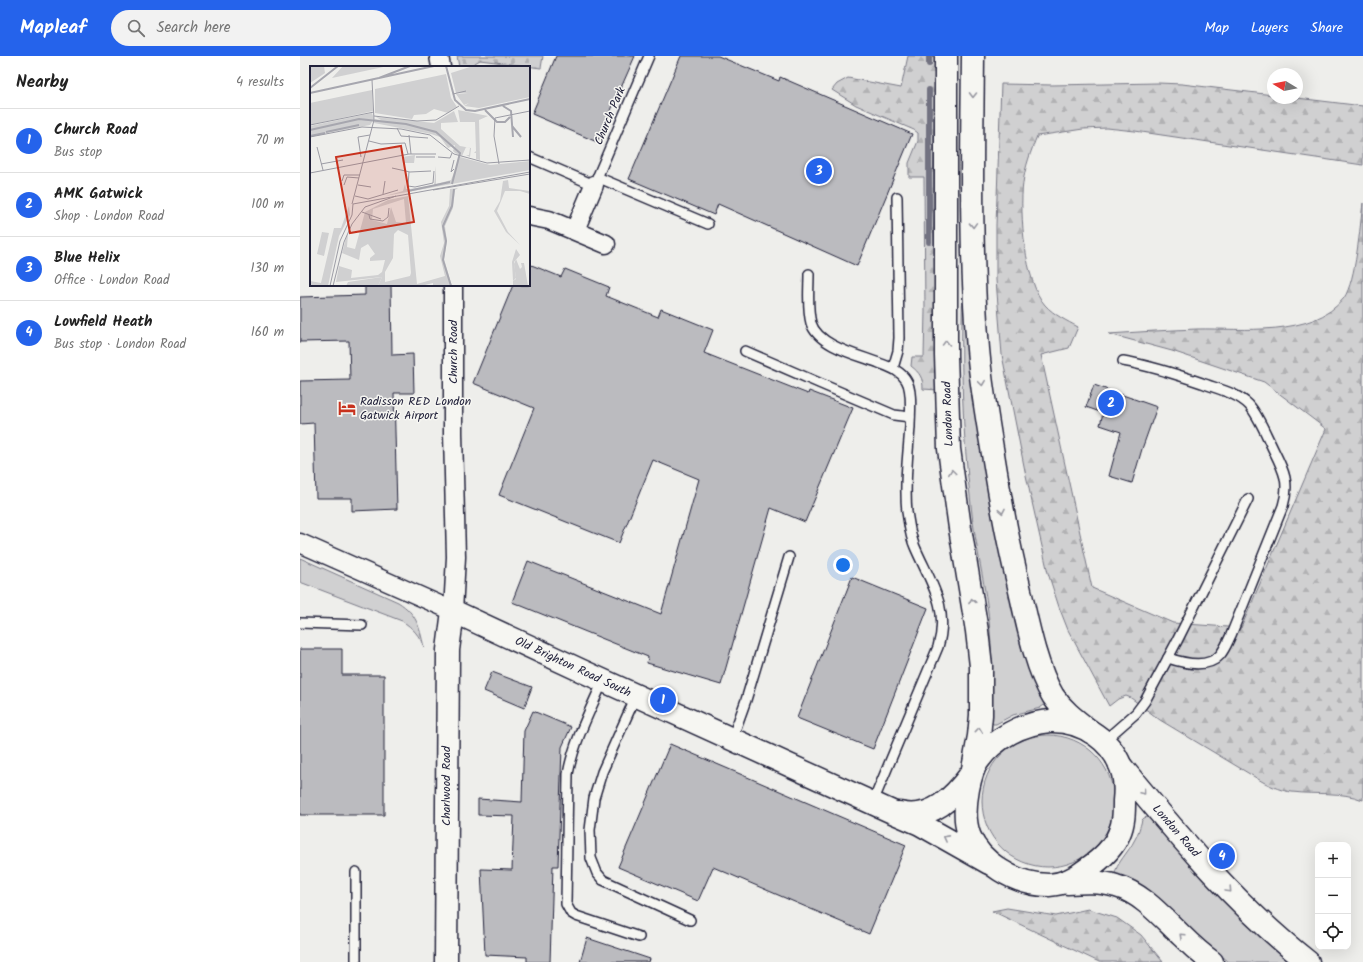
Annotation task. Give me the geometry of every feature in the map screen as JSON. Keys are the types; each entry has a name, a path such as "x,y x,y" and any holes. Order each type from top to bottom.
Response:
{"main road":[{"name":"London Road","path":"946,56 946,355 949,449 981,666 981,715 979,736 966,807 967,826 974,846 983,857 992,864"},
{"path":"973,56 972,189 978,349 1001,506 1012,558 1036,653 1048,685 1064,710 1112,751 1123,775 1124,816 1119,835 1111,848 1099,861 1078,875 1060,884"},
{"name":"Old Brighton Road South","path":"453,611 603,681 882,806 920,824 992,864"},
{"name":"Charlwood Road","path":"446,962 448,650 453,611"},
{"name":"Old Brighton Road South","path":"882,806 911,815 931,811 952,797 978,761 988,750 1006,736 1024,726 1042,722 1058,721 1075,724 1097,737"},
{"name":"London Road","path":"1118,762 1186,844 1242,904 1286,945 1308,962"},
{"path":"992,864 1014,877 1028,882 1049,885 1086,882 1103,883 1125,889 1148,904 1212,962"}],"street":[{"path":"439,56 441,66"},
{"path":"575,230 595,181"},
{"path":"530,216 549,220 606,244"},
{"name":"Church Road","path":"453,286 453,433 456,557 453,611"},
{"name":"Old Brighton Road South","path":"300,543 453,611"}],"lane":[{"name":"Church Park","path":"595,181 649,56"},
{"path":"530,157 708,224"},
{"path":"893,368 898,351 899,338 897,197"},
{"path":"809,274 811,319 814,329 819,336 829,343 893,368 903,375 909,385 910,417 907,483 909,522 915,547 937,597 941,615 942,629 934,657 882,806"},
{"path":"745,351 894,415 910,417"},
{"path":"1123,362 1150,366 1166,371 1230,394 1244,401 1254,413 1280,462 1286,478 1286,492 1283,506 1231,635 1220,654 1210,661 1200,663 1182,662 1168,658"},
{"path":"1097,737 1140,708 1149,694 1248,499"},
{"path":"732,739 746,700 789,557"},
{"path":"300,623 362,625"},
{"path":"603,681 577,742 568,774 566,904 571,913 576,916 639,937"},
{"path":"636,696 602,772 594,798 590,830 591,858 597,872 604,880 690,920"},
{"path":"356,872 356,962"}],"green space":[{"path":"457,56 543,56 541,68 480,60 470,66 459,66"},
{"path":"908,56 935,56 933,211 938,390 923,389 920,376 911,366 912,357 924,357 924,177 909,177 909,163 918,141 918,133 856,105 832,90 837,84 848,78 901,88"},
{"path":"1001,84 1182,84 1267,94 1267,104 1303,104 1303,99 1363,106 1363,165 1107,128 1083,129 1037,136 1030,153 1024,177 1022,211 1028,264 1038,295 1052,312 1078,327 1069,348 1041,355 1092,588 1173,623 1241,628 1326,429 1264,382 1172,351 1109,334 1164,330 1275,328 1314,320 1331,311 1344,298 1348,290 1352,279 1357,252 1363,203 1363,800 1346,795 1285,791 1263,782 1160,720 1131,698 1126,696 1118,699 1109,706 1068,630 1048,573 1025,471 1002,355 996,280 996,225"},
{"path":"963,283 971,372 987,489 993,518 1045,702 1040,708 1013,715 996,724 991,722 992,665 990,631 975,536 968,477 962,366"},
{"path":"300,558 398,602 409,611 416,621 424,647 415,632 402,621 300,582"},
{"path":"1048,735 1073,740 1090,750 1099,759 1109,776 1114,801 1109,826 1099,843 1090,852 1073,862 1048,867 1023,862 1006,852 997,843 987,826 982,801 987,776 997,759 1006,750 1023,740"},
{"path":"1147,817 1153,820 1187,862 1225,903 1291,962 1229,962 1179,920 1115,874 1117,866 1137,836 1142,820"},
{"path":"1007,908 1056,916 1088,909 1117,918 1141,935 1163,962 1099,962 992,911"}],"building":[{"path":"556,56 635,56 597,142 532,114"},
{"path":"681,56 718,56 779,81 780,77 912,134 857,266 718,204 714,215 629,179"},
{"path":"530,264 561,277 565,269 609,287 606,296 658,317 661,309 713,330 704,353 808,394 809,391 853,408 805,522 771,508 721,685 647,663 648,657 512,602 528,561 661,614 699,479 653,460 619,543 499,495 534,408 473,383 513,286 530,286"},
{"name":"Radisson RED London Gatwick Airport","path":"365,286 391,286 392,355 413,354 414,393 394,393 397,509 352,511 352,498 316,498 314,423 300,424 300,381 350,380 349,341 300,342 300,297 365,295"},
{"path":"1094,385 1157,407 1132,483 1109,476 1121,432 1100,425 1103,413 1086,407"},
{"path":"852,577 928,608 873,749 797,718"},
{"path":"300,649 342,649 342,675 384,675 384,815 300,815"},
{"path":"492,672 532,687 524,708 484,691"},
{"path":"533,711 571,727 562,747 558,866 553,866 550,962 527,962 527,957 485,955 481,869 512,870 514,816 478,815 478,799 522,802 524,731"},
{"path":"670,744 906,845 869,934 713,867 698,901 618,867"},
{"path":"587,938 650,959 649,962 580,962"}],"waterway":[{"path":"929,56 929,64"},
{"path":"929,90 929,242"}],"place":[{"name":"Blue Helix","path":"819,171"},
{"name":"AMK Gatwick","path":"1111,403"},
{"name":"Radisson RED London Gatwick Airport","path":"347,408"},
{"name":"Church Road","path":"663,700"},
{"name":"Lowfield Heath","path":"1222,856"}]}
